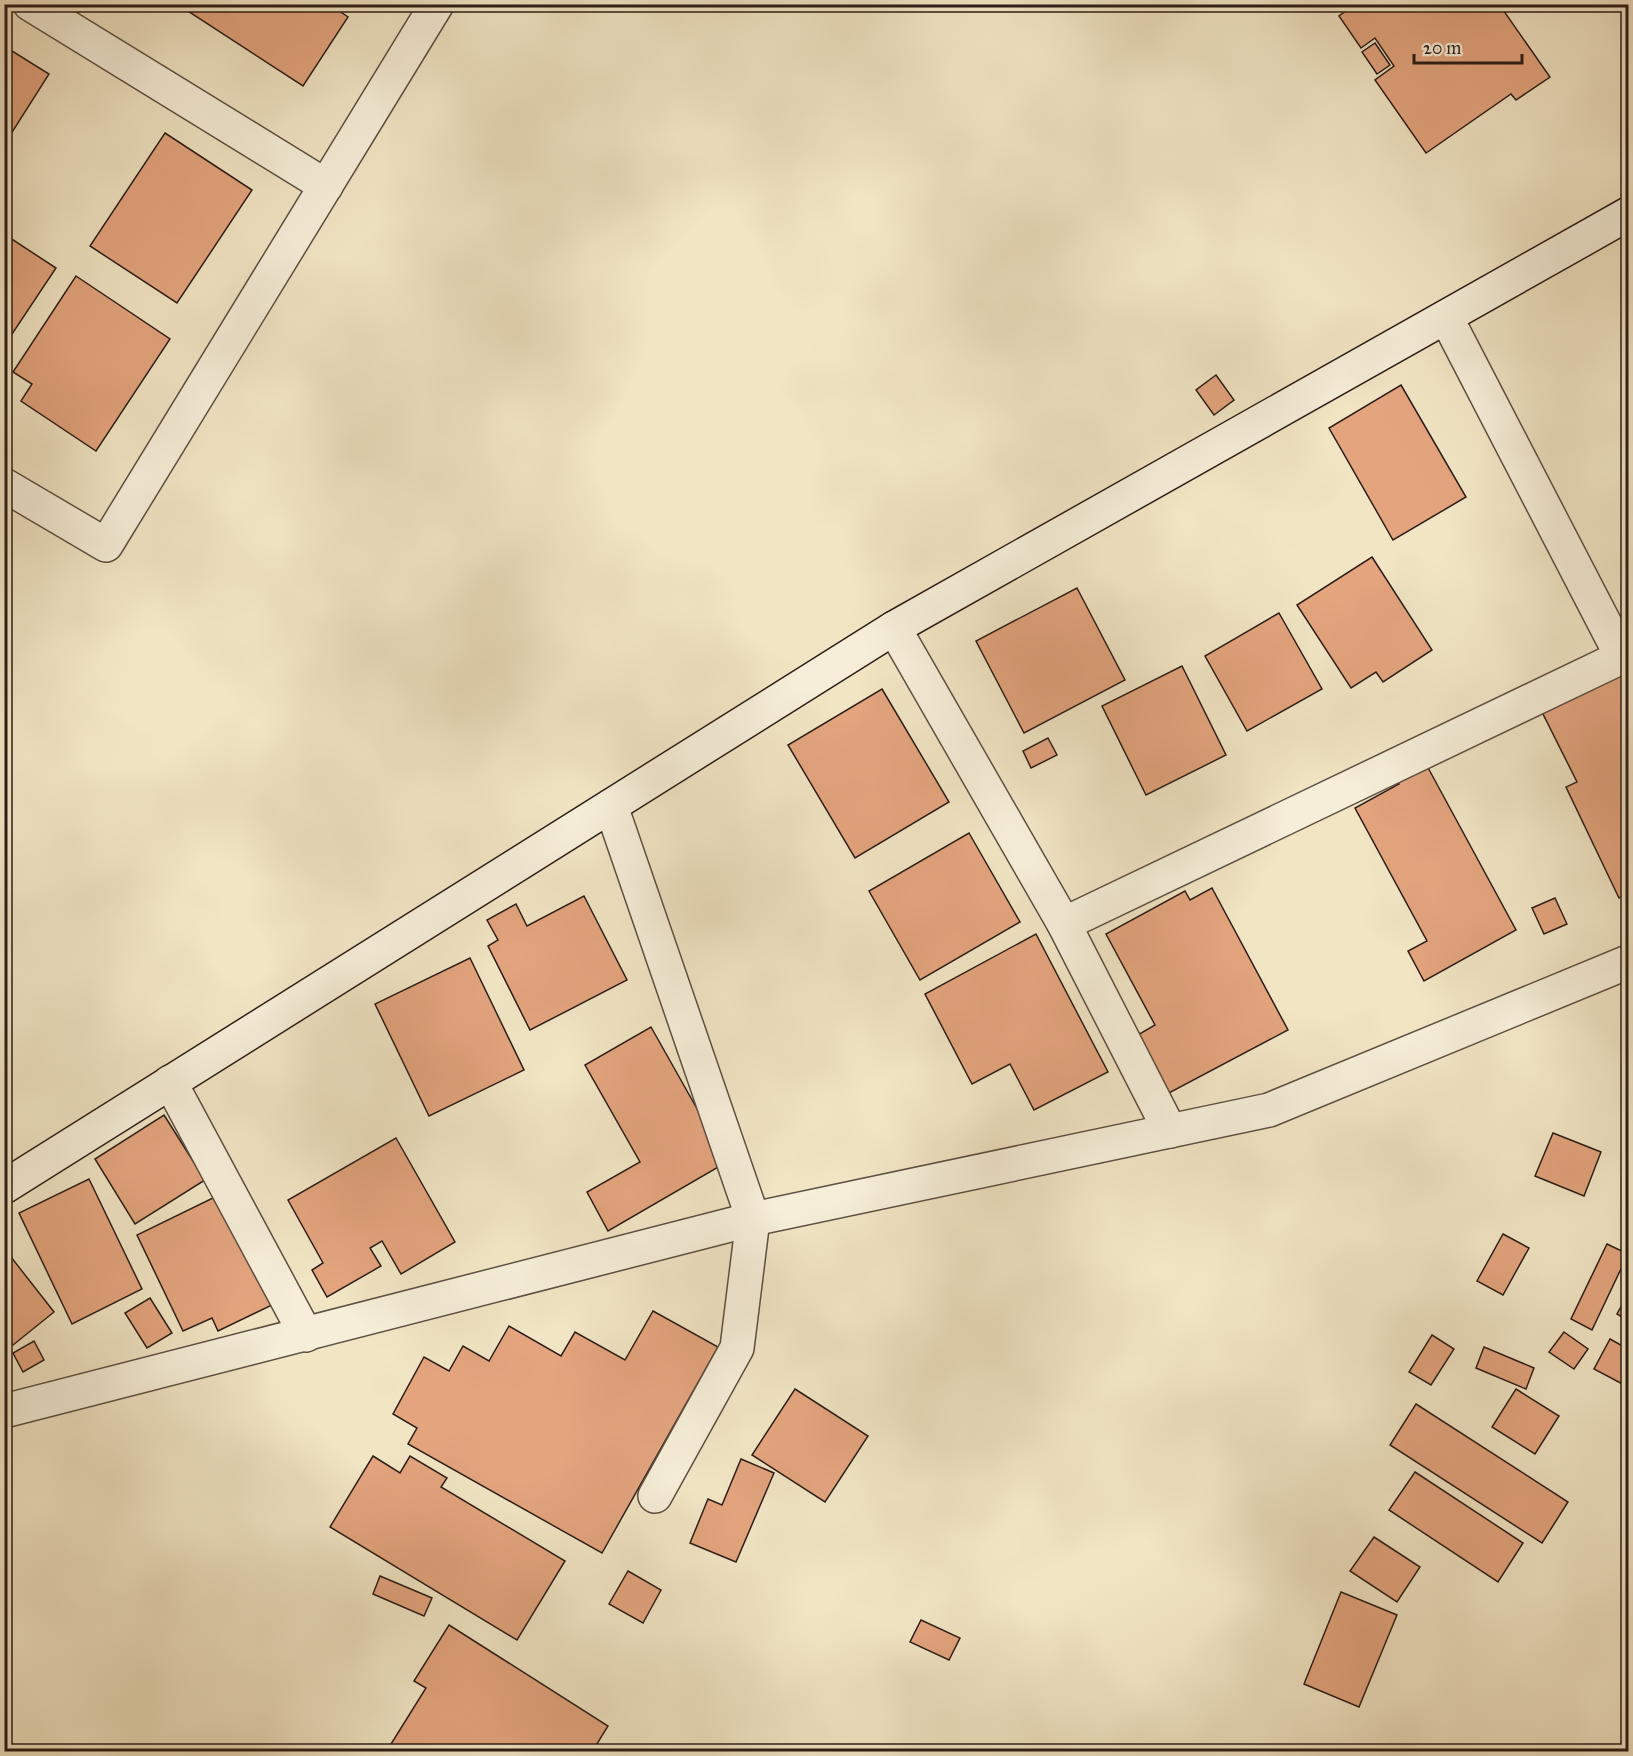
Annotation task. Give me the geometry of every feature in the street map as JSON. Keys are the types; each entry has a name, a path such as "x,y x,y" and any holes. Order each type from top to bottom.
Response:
{"street":[{"path":"30,4 326,186"},
{"path":"4,485 106,545 437,4"},
{"path":"4,1187 894,628 1629,214"},
{"path":"1064,924 1625,656 1446,317"},
{"path":"894,628 1064,924 1170,1131"},
{"path":"611,806 753,1219 737,1348 654,1496"},
{"path":"4,1411 753,1219 1269,1110 1629,962"},
{"path":"170,1082 306,1335"}],"building":[{"path":"177,4 329,4 348,17 303,86"},
{"path":"1355,4 1505,4 1501,7 1550,77 1516,100 1511,94 1426,153 1375,80 1394,66 1375,38 1361,48 1339,16"},
{"path":"1375,43 1390,65 1377,74 1362,52"},
{"path":"4,46 49,74 4,145"},
{"path":"165,133 252,190 177,303 90,246"},
{"path":"4,234 56,268 4,346"},
{"path":"76,276 170,339 96,451 21,401 32,384 13,372"},
{"path":"1216,375 1234,400 1214,415 1196,390"},
{"path":"1401,385 1466,497 1393,540 1329,428"},
{"path":"1372,557 1432,650 1383,682 1376,672 1351,688 1297,605"},
{"path":"1077,588 1125,680 1024,733 976,641"},
{"path":"1279,613 1322,689 1247,731 1205,656"},
{"path":"1182,666 1226,755 1146,795 1102,706"},
{"path":"1622,670 1628,682 1628,893 1619,898 1566,787 1577,782 1541,710"},
{"path":"882,689 949,802 855,858 788,745"},
{"path":"1048,738 1057,755 1031,768 1023,751"},
{"path":"1426,764 1516,930 1424,981 1408,951 1427,941 1355,808 1399,784 1397,780"},
{"path":"969,833 1020,922 920,980 869,891"},
{"path":"1212,888 1288,1030 1167,1094 1136,1036 1155,1025 1106,934 1185,891 1190,900"},
{"path":"584,896 627,980 530,1030 488,946 498,940 487,920 516,904 527,926"},
{"path":"1555,898 1567,924 1544,934 1532,908"},
{"path":"1036,934 1108,1072 1034,1110 1010,1064 972,1084 925,994"},
{"path":"470,958 524,1070 429,1116 375,1004"},
{"path":"651,1027 727,1162 608,1231 587,1192 640,1162 585,1065"},
{"path":"164,1115 205,1180 135,1224 95,1159"},
{"path":"1553,1133 1601,1152 1584,1196 1535,1176"},
{"path":"396,1138 455,1242 401,1274 382,1241 370,1248 381,1266 327,1297 312,1270 323,1263 288,1200"},
{"path":"89,1179 142,1289 72,1324 19,1213"},
{"path":"219,1195 272,1305 218,1331 212,1318 183,1331 137,1235"},
{"path":"1503,1234 1529,1248 1503,1295 1477,1281"},
{"path":"1607,1244 1628,1254 1592,1330 1571,1319"},
{"path":"4,1248 54,1312 13,1345 4,1334"},
{"path":"1628,1294 1628,1321 1617,1314"},
{"path":"150,1298 172,1333 147,1348 125,1313"},
{"path":"653,1311 718,1347 602,1553 408,1444 417,1428 393,1414 424,1357 449,1371 463,1346 489,1361 509,1326 561,1356 575,1332 625,1360"},
{"path":"1564,1332 1588,1349 1574,1369 1549,1352"},
{"path":"1432,1335 1454,1349 1431,1385 1409,1372"},
{"path":"1610,1339 1628,1349 1628,1387 1594,1369"},
{"path":"34,1341 44,1360 23,1372 13,1353"},
{"path":"1484,1347 1534,1368 1526,1389 1476,1368"},
{"path":"795,1389 868,1436 825,1502 752,1455"},
{"path":"1516,1389 1559,1416 1535,1454 1492,1427"},
{"path":"1416,1404 1568,1502 1542,1543 1390,1445"},
{"path":"373,1456 400,1473 410,1456 447,1478 441,1487 565,1561 517,1640 330,1527"},
{"path":"741,1459 774,1473 736,1562 690,1543 708,1499 722,1505"},
{"path":"1415,1472 1523,1543 1498,1582 1389,1510"},
{"path":"1374,1537 1420,1567 1397,1602 1350,1571"},
{"path":"628,1571 661,1590 643,1623 609,1604"},
{"path":"380,1576 432,1598 424,1616 373,1594"},
{"path":"1341,1592 1397,1615 1359,1707 1304,1684"},
{"path":"921,1620 960,1638 949,1660 910,1642"},
{"path":"449,1625 608,1726 592,1752 386,1752 426,1688 414,1681"}]}
